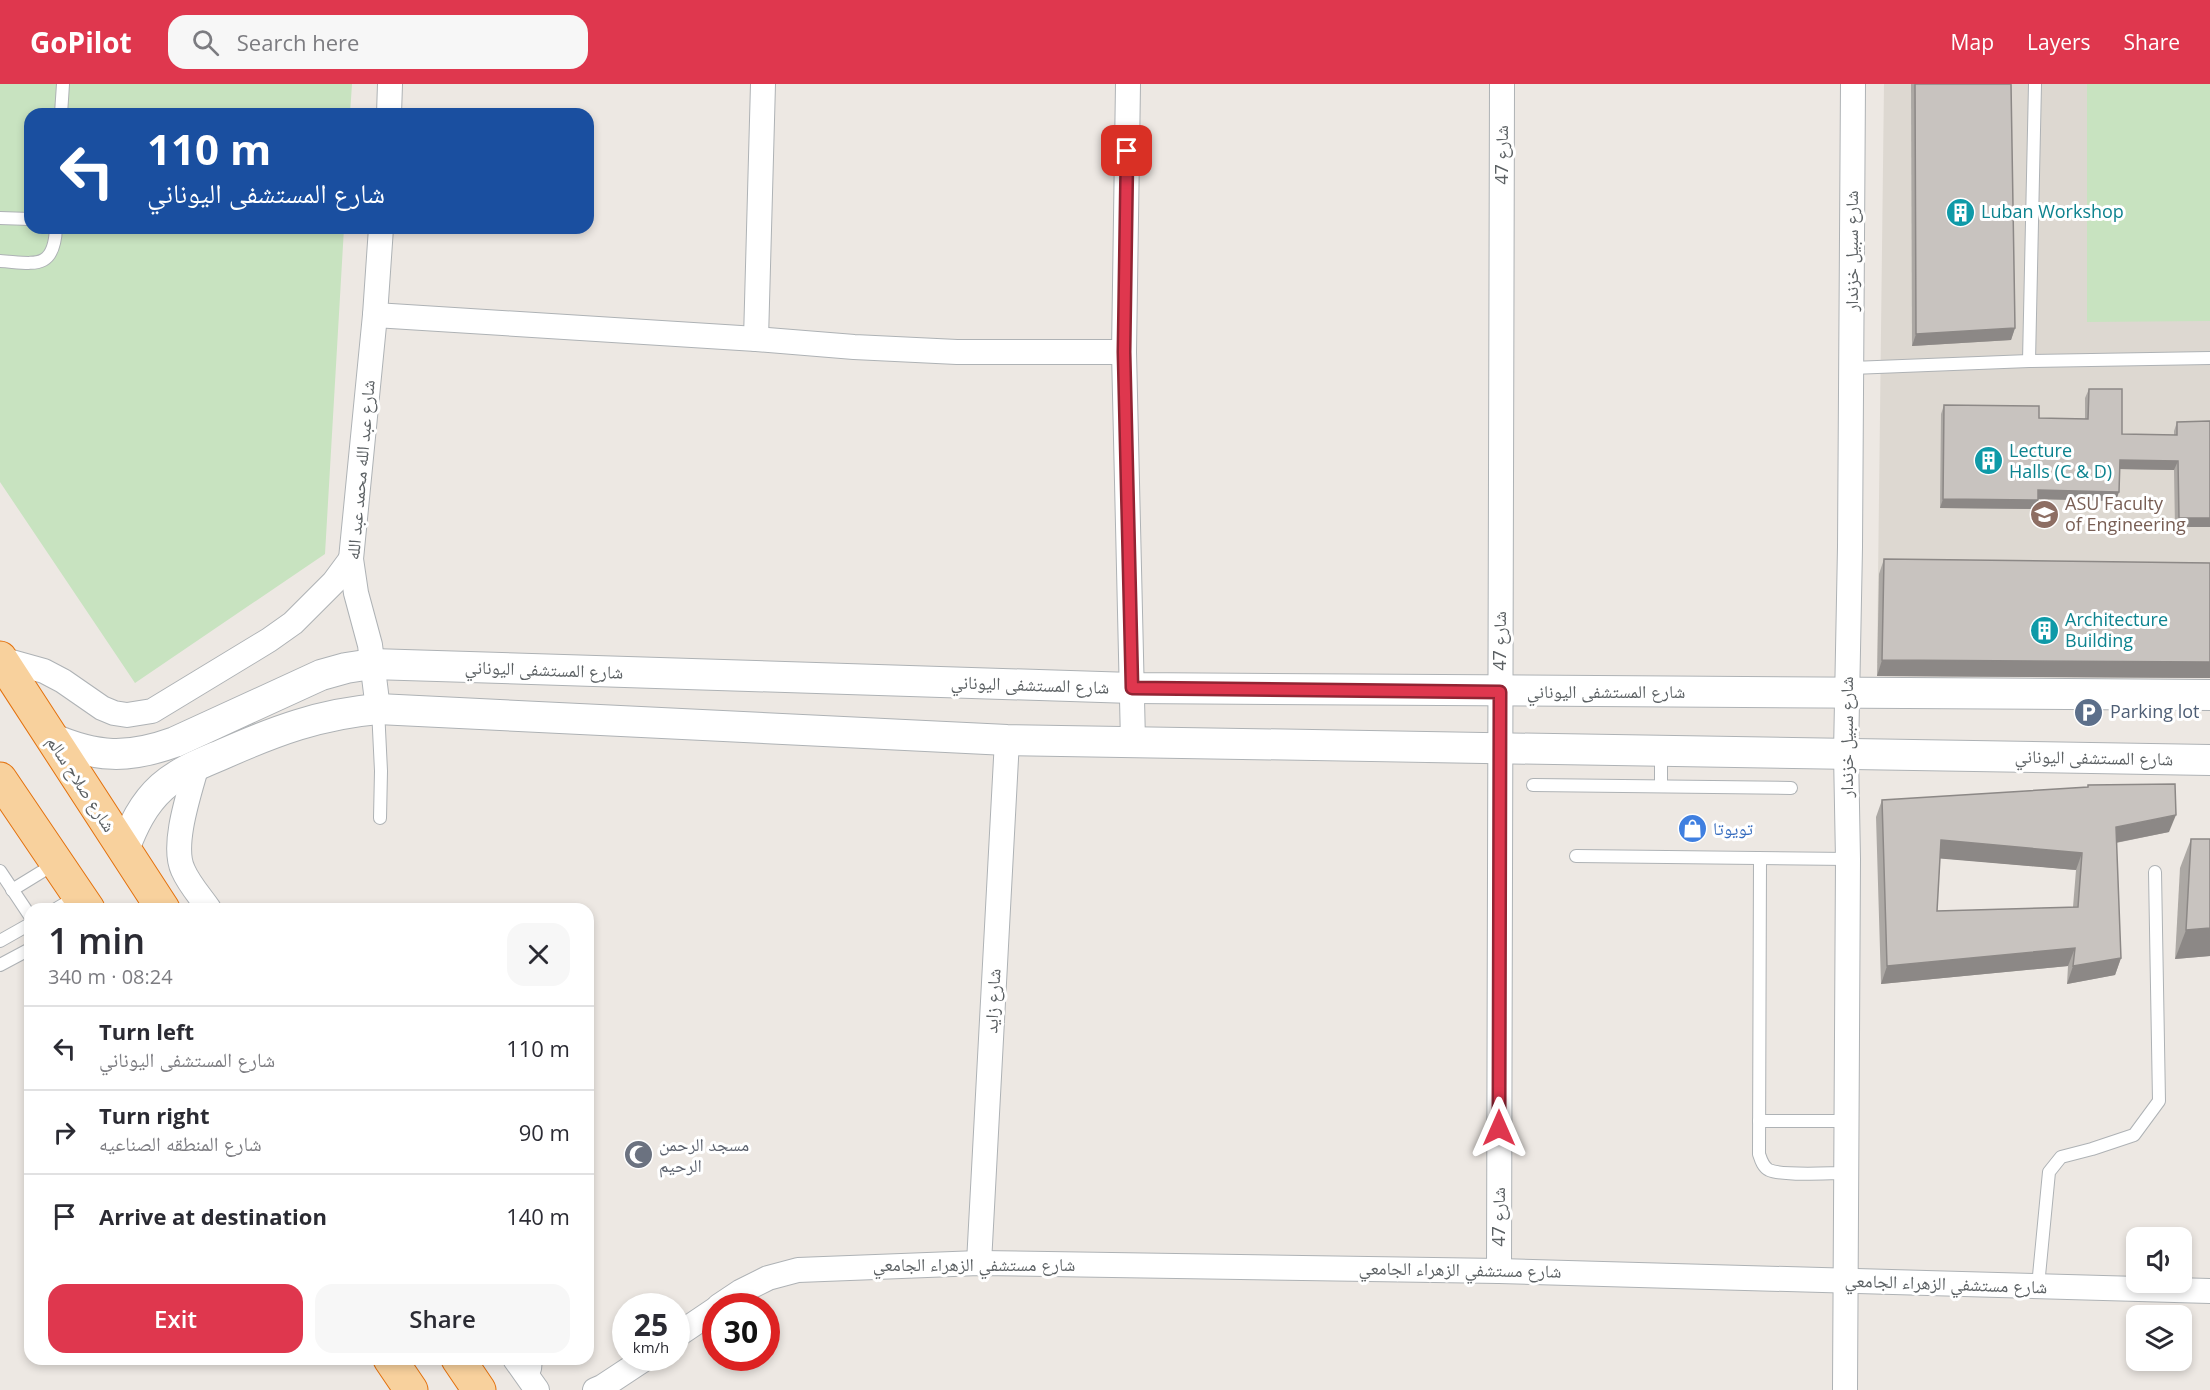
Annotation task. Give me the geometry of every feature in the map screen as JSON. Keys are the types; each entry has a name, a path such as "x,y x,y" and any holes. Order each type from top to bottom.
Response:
{"highway":[{"name":"شارع صلاح سالم","path":"0,658 159,903"},
{"path":"0,779 57,862 73,903"},
{"path":"394,1365 411,1390"},
{"path":"462,1365 478,1390"}],"street":[{"path":"388,108 390,84"},
{"path":"756,339 763,84"},
{"path":"1128,84 1124,352 1133,742"},
{"name":"شارع 47","path":"1499,1270 1502,84"},
{"name":"شارع سبيل خزندار","path":"1845,1390 1848,859 1846,753 1852,368 1853,84"},
{"name":"شارع عبد الله محمد عبد الله","path":"378,709 370,645 356,593 351,558 375,315 381,234"},
{"path":"375,315 854,347 957,352 1124,352"},
{"path":"0,658 44,671 102,708 114,713 127,715 152,711 293,623 334,582 351,558"},
{"name":"شارع المستشفى اليوناني","path":"51,738 75,748 99,754 126,755 151,751 321,675 372,664 1132,688 2210,695"},
{"name":"شارع المستشفى اليوناني","path":"124,849 132,826 146,805 163,787 183,772 275,731 350,712 378,709 1007,740 2210,760"},
{"name":"شارع زايد","path":"979,1263 1007,740"},
{"path":"197,765 184,808 180,849 182,868 204,903"},
{"name":"شارع مستشفي الزهراء الجامعي","path":"738,1293 768,1278 798,1270 979,1263 1499,1270 2210,1291"},
{"path":"521,1365 537,1380"},
{"path":"599,1389 626,1371"}],"lane":[{"path":"61,108 63,84"},
{"path":"2029,361 2035,84"},
{"path":"0,218 24,219"},
{"path":"0,261 35,263 44,260 52,253 56,234"},
{"path":"1852,368 2029,361 2210,358"},
{"path":"378,709 381,771 380,818"},
{"path":"1660,751 1661,786"},
{"path":"1533,785 1791,788"},
{"path":"1576,856 1848,859"},
{"path":"1760,859 1759,1154 1762,1164 1768,1170 1780,1173 1845,1173"},
{"path":"12,890 57,862"},
{"path":"0,871 24,907"},
{"path":"2038,1286 2049,1172 2061,1157 2134,1135 2159,1101 2155,872"},
{"path":"0,941 24,927"},
{"path":"0,965 24,952"},
{"path":"1759,1122 1845,1121"}],"shaded area":[{"name":"ASU Faculty of Engineering","path":"1884,84 2210,84 2210,665 1915,660 1877,663"}],"green space":[{"path":"0,84 352,84 350,108 24,108 24,234 344,234 325,554 135,683 0,482"},
{"path":"2087,84 2210,84 2210,321 2087,322"}],"building":[{"name":"Luban Workshop","path":"1915,84 2011,84 2015,328 1916,334"},
{"path":"2089,389 2122,389 2122,434 2177,435 2177,422 2210,421 2210,518 2179,518 2178,461 2120,460 2119,492 2038,490 2038,500 1943,499 1944,405 2039,406 2039,418 2088,419"},
{"name":"Architecture Building","path":"1884,559 2210,563 2210,662 1882,660"},
{"path":"2175,784 2176,815 2116,827 2121,958 2073,966 2075,948 1887,966 1882,800 2088,787 2088,785","holes":["1941,840 2082,853 2078,907 1937,911"]},
{"path":"2191,839 2210,839 2210,928 2186,930"}],"place":[{"name":"Luban Workshop","path":"1960,212"},
{"name":"Lecture Halls (C & D)","path":"1988,461"},
{"name":"ASU Faculty of Engineering","path":"2044,514"},
{"name":"Architecture Building","path":"2044,630"},
{"name":"Parking lot","path":"2089,712"},
{"name":"تويوتا","path":"1692,829"},
{"name":"مسجد الرحمن الرحيم","path":"638,1155"}],"route":[{"path":"1127,151 1124,352 1132,688 1500,692 1499,1128"}]}
